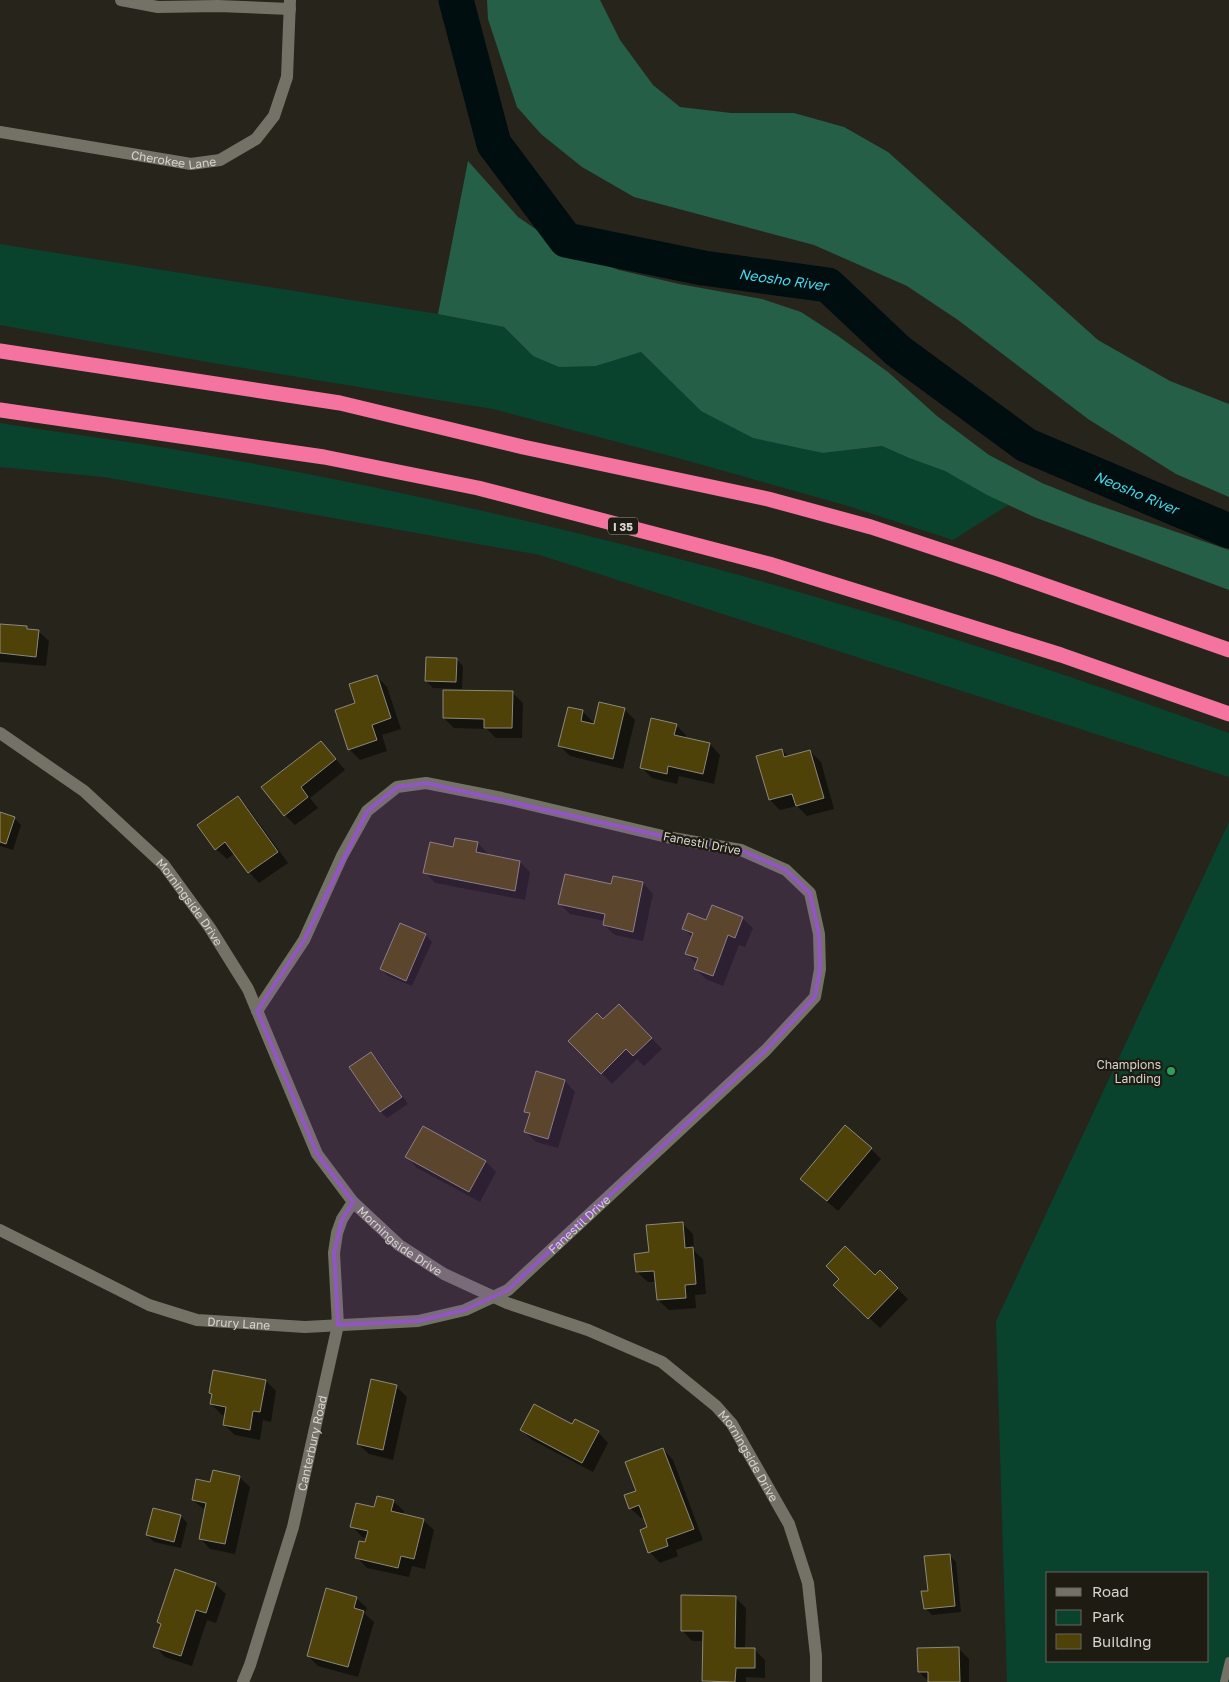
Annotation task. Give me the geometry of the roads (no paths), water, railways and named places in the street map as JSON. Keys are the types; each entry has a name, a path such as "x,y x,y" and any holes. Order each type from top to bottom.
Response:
{"highway":[{"path":"0,351 340,403 523,447 768,499 871,527 998,569 1229,650"},
{"name":"I 35","path":"0,410 324,457 478,488 769,564 1061,655 1229,714"}],"street":[{"path":"121,0 158,7 290,5"},
{"name":"Cherokee Lane","path":"0,132 191,164 220,160 256,140 274,116 287,77 290,5"},
{"name":"Morningside Drive","path":"0,733 84,791 164,865 210,928 248,989 316,1154 353,1202 399,1245 444,1274 492,1297 588,1330 662,1362 716,1406 732,1424 788,1524 808,1583 816,1656 816,1682"},
{"name":"Fanestil Drive","path":"257,1011 304,940 342,856 367,811 397,787 426,783 502,798 667,837 741,850 786,870 810,893 819,934 820,969 815,997 745,1070 508,1290 492,1297"},
{"name":"Canterbury Road","path":"243,1682 293,1527 338,1325 334,1253 337,1233 342,1219 353,1202"},
{"name":"Drury Lane","path":"0,1230 149,1305 197,1320 305,1327 418,1321 465,1310 492,1297"}],"lane":[{"path":"1224,1682 1229,1661"}],"waterway":[{"name":"Neosho River","path":"456,0 494,144 566,240 703,268 828,285 898,351 1026,445 1229,531"}],"place":[{"name":"Champions Landing","path":"1171,1071"}]}
